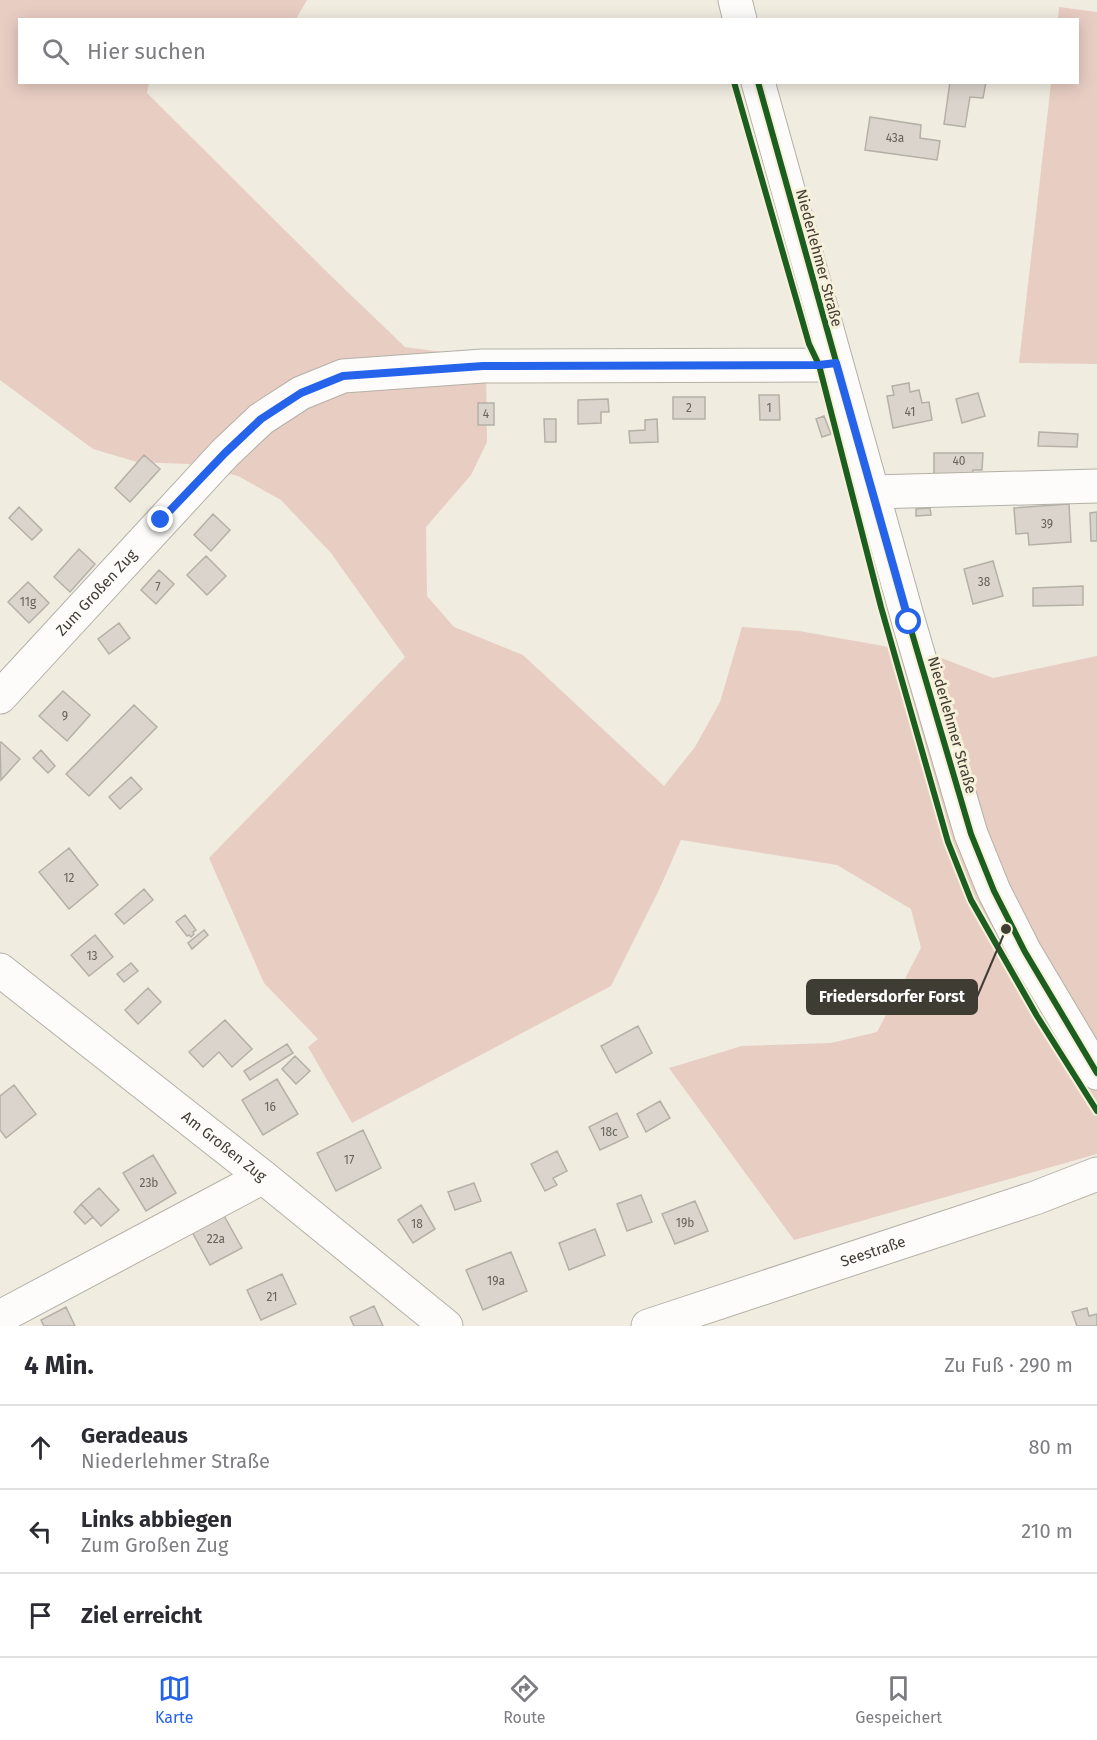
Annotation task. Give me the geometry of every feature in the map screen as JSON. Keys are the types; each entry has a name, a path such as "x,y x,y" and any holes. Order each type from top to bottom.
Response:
{"street":[{"path":"735,0 740,18"},
{"name":"Niederlehmer Straße","path":"759,84 971,834 994,891 1025,952 1097,1073"},
{"name":"Zum Großen Zug","path":"0,697 153,529 225,453 261,419 301,393 343,376 483,366 819,365 836,363"},
{"path":"873,492 1097,486"},
{"name":"Am Großen Zug","path":"0,970 263,1177 446,1326"},
{"name":"Seestraße","path":"648,1326 1035,1198 1097,1174"},
{"path":"0,1317 263,1177"}],"shaded area":[{"path":"0,0 307,0 297,18 18,18 18,84 149,84 147,93 405,347 486,358 487,442 471,475 426,527 427,596 454,627 523,655 664,786 695,747 720,702 742,627 799,631 934,655 993,678 1097,656 1097,1154 794,1240 669,1068 742,1046 831,1043 877,1032 921,948 911,909 837,865 681,840 611,986 352,1123 308,1047 318,1039 264,983 209,858 405,657 331,553 281,500 238,476 188,464 137,462 93,449 0,380"},
{"path":"1059,7 1097,12 1097,364 1019,363 1051,84 1079,84 1079,18 1058,18"}],"building":[{"path":"950,84 986,84 983,98 970,97 965,127 944,124"},
{"path":"870,117 921,125 920,138 940,141 937,160 865,150"},
{"path":"909,383 910,392 919,390 922,403 929,402 932,420 893,428 887,396 894,395 892,386"},
{"path":"978,393 985,416 962,423 956,399"},
{"path":"759,395 779,395 780,420 760,420"},
{"path":"673,397 705,397 705,419 673,419"},
{"path":"608,399 609,412 601,412 601,423 578,424 578,400"},
{"path":"478,403 494,403 494,425 478,425"},
{"path":"824,416 831,434 822,437 816,419"},
{"path":"544,419 556,419 556,442 545,442"},
{"path":"657,419 658,442 630,443 629,431 645,430 645,420"},
{"path":"1039,432 1078,434 1077,447 1038,446"},
{"path":"934,453 983,453 982,470 973,470 972,476 934,476"},
{"path":"144,455 160,469 130,502 115,488"},
{"path":"1069,504 1071,542 1029,545 1028,533 1016,534 1014,508"},
{"path":"19,507 42,530 32,540 9,518"},
{"path":"930,508 931,515 916,516 916,509"},
{"path":"1097,512 1097,541 1091,541 1090,513"},
{"path":"213,514 230,530 211,551 194,535"},
{"path":"79,549 95,564 70,592 54,577"},
{"path":"206,556 226,576 207,595 187,575"},
{"path":"993,561 1003,596 973,604 964,569"},
{"path":"159,570 174,584 156,604 141,590"},
{"path":"28,582 49,603 29,623 8,602"},
{"path":"1083,586 1083,605 1033,606 1033,588"},
{"path":"119,623 130,638 109,654 98,639"},
{"path":"63,691 90,715 67,741 39,716"},
{"path":"134,705 157,727 89,796 66,774"},
{"path":"0,743 20,759 1,780"},
{"path":"41,750 55,766 48,773 33,758"},
{"path":"131,777 142,789 120,809 109,797"},
{"path":"69,848 98,885 69,909 39,872"},
{"path":"144,889 153,900 124,924 115,914"},
{"path":"185,915 196,930 191,937 187,936 176,922"},
{"path":"204,930 208,935 192,949 188,943"},
{"path":"95,935 113,957 89,976 71,955"},
{"path":"131,963 138,971 124,982 117,974"},
{"path":"148,988 161,1002 138,1024 125,1010"},
{"path":"225,1020 252,1049 232,1067 219,1052 203,1067 189,1052"},
{"path":"638,1026 652,1053 616,1073 601,1046"},
{"path":"287,1044 293,1053 250,1080 244,1071"},
{"path":"295,1056 310,1071 296,1084 282,1069"},
{"path":"277,1079 298,1114 263,1135 242,1100"},
{"path":"14,1085 36,1114 6,1138 0,1130 0,1096"},
{"path":"660,1101 670,1118 646,1132 637,1114"},
{"path":"617,1113 628,1137 600,1150 589,1127"},
{"path":"363,1130 381,1168 336,1191 317,1153"},
{"path":"557,1151 567,1171 553,1178 557,1185 545,1191 531,1164"},
{"path":"153,1155 176,1193 146,1211 123,1173"},
{"path":"474,1183 481,1201 455,1210 448,1192"},
{"path":"99,1188 119,1210 101,1226 81,1204"},
{"path":"641,1195 652,1222 627,1231 617,1204"},
{"path":"695,1201 708,1231 675,1244 662,1214"},
{"path":"81,1204 93,1217 85,1224 74,1212"},
{"path":"421,1205 435,1229 413,1243 398,1220"},
{"path":"222,1212 242,1248 210,1265 191,1230"},
{"path":"595,1229 605,1255 569,1270 559,1243"},
{"path":"511,1252 527,1291 483,1310 466,1270"},
{"path":"282,1274 296,1304 261,1320 247,1290"},
{"path":"374,1306 383,1326 354,1326 350,1317"},
{"path":"66,1307 75,1326 44,1326 41,1320"},
{"path":"1087,1308 1089,1316 1097,1314 1097,1326 1077,1326 1072,1312"}],"cycle path":[{"path":"735,84 809,344 819,365 881,607 948,842 971,900 1037,1016 1097,1111"},
{"path":"759,84 909,623 971,834 994,891 1025,952 1097,1073"}],"place":[{"name":"Friedersdorfer Forst","path":"1006,929"}],"route":[{"path":"161,520 261,419 301,393 343,376 483,366 819,365 836,363 909,622"}]}
